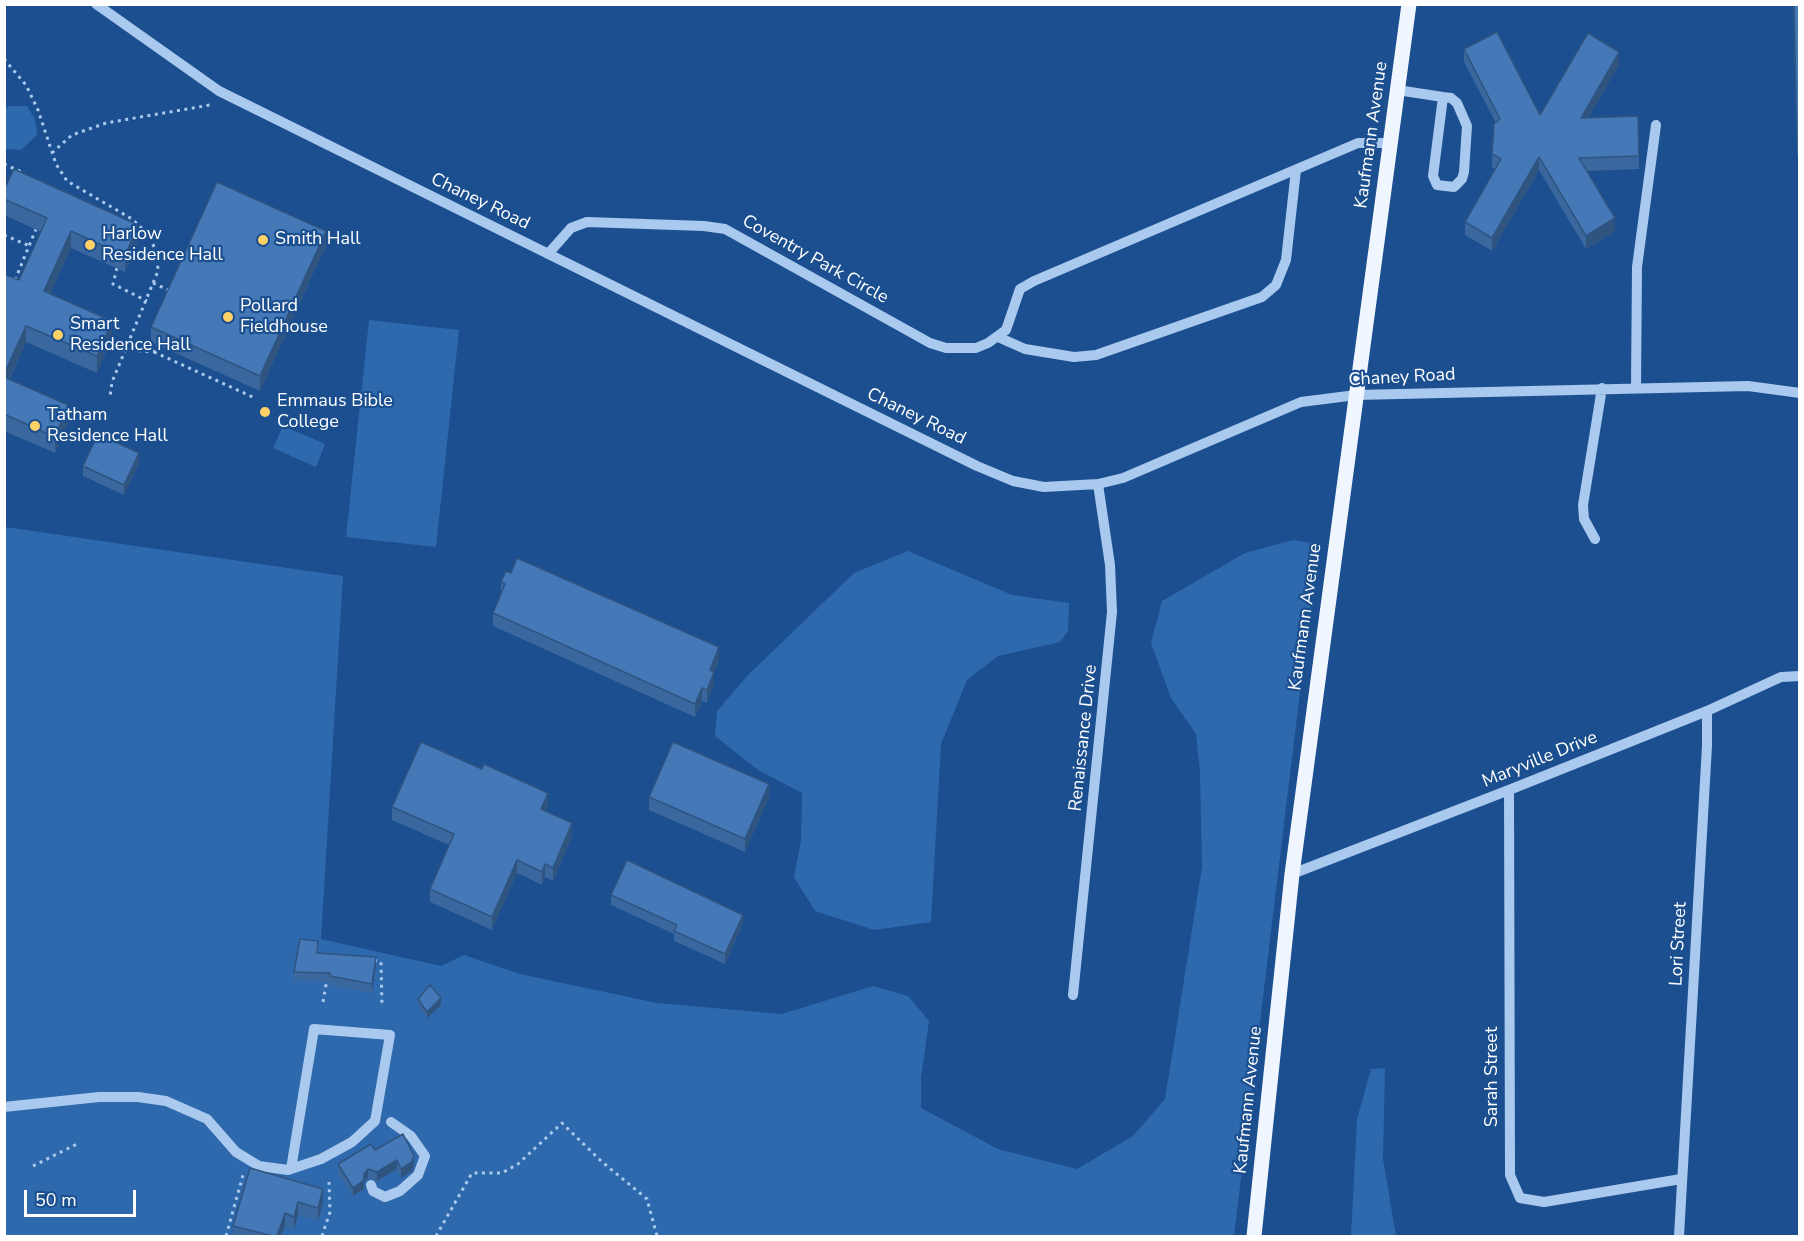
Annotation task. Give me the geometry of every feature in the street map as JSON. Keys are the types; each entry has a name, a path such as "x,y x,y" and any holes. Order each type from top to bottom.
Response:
{"main road":[{"name":"Kaufmann Avenue","path":"1254,1236 1292,874 1409,4"}],"street":[{"name":"Chaney Road","path":"96,4 219,91 991,473 1044,487 1098,484 1123,478 1301,402 1356,395 1748,386 1800,393"},
{"path":"1397,90 1443,97 1457,103 1467,126 1464,172 1462,179 1454,187 1437,185 1433,182 1443,97"},
{"path":"1636,387 1637,267 1656,125"},
{"path":"1296,170 1286,260 1276,285 1262,297 1096,355 1074,357 1025,349 998,337 1006,330 1020,289 1358,143 1390,143"},
{"name":"Coventry Park Circle","path":"548,254 570,228 587,222 704,225 725,230 930,343 946,348 976,348 998,337"},
{"path":"1595,539 1584,519 1583,505 1602,388"},
{"name":"Renaissance Drive","path":"1073,995 1112,612 1110,565 1098,484"},
{"name":"Maryville Drive","path":"1292,874 1707,711 1781,677 1800,676"},
{"name":"Lori Street","path":"1679,1236 1707,758 1707,711"},
{"name":"Sarah Street","path":"1509,790 1510,1175 1520,1198 1545,1202 1681,1179"},
{"path":"4,1107 99,1097 138,1097 166,1101 207,1119 236,1152 259,1166 291,1169 321,1159 352,1142 375,1121 390,1035 314,1029 291,1169"},
{"path":"371,1185 374,1191 385,1197 400,1191 418,1175 425,1156 411,1136 391,1122"}],"path":[{"path":"4,59 26,85 38,110 52,153 67,181 132,219 149,235 158,271 112,382 110,397"},
{"path":"52,153 72,135 105,123 210,105"},
{"path":"4,164 24,173 20,180"},
{"path":"14,283 36,230"},
{"path":"4,235 31,246"},
{"path":"117,268 113,284 147,301"},
{"path":"153,283 174,292"},
{"path":"110,342 126,350 154,352 255,398"},
{"path":"154,352 158,345"},
{"path":"372,960 381,962 381,1007"},
{"path":"321,975 328,976 323,1002"},
{"path":"435,1236 472,1173 502,1173 518,1164 562,1123 601,1161 646,1199 657,1236"},
{"path":"33,1166 77,1144"},
{"path":"226,1236 243,1175"},
{"path":"322,1236 330,1212 329,1182"}],"shaded area":[{"path":"9,106 27,106 35,119 37,135 21,150 5,149 5,109"},
{"path":"369,320 459,330 436,547 346,537"},
{"path":"283,426 325,444 316,467 273,448"},
{"path":"5,527 343,576 321,939 441,966 464,955 520,974 657,1003 782,1014 873,986 908,996 929,1021 921,1078 921,1108 998,1149 1077,1169 1133,1136 1165,1099 1202,867 1200,773 1196,734 1171,698 1151,643 1162,601 1245,553 1293,540 1318,544 1234,1236 5,1236"},
{"path":"908,551 1012,595 1069,603 1068,631 1060,642 998,656 967,680 941,744 931,922 874,930 815,911 794,877 801,840 802,793 758,770 715,736 717,711 748,675 854,573"},
{"path":"1385,1068 1383,1159 1396,1236 1351,1236 1357,1119 1371,1069"}],"building":[{"path":"1794,4 1800,4 1800,147 1797,147"},
{"path":"1497,32 1540,115 1588,33 1619,52 1581,118 1638,116 1639,156 1579,158 1615,218 1586,236 1539,157 1492,238 1465,222 1501,159 1492,154 1494,124 1500,119 1464,49"},
{"path":"14,169 138,225 125,256 71,231 44,291 112,321 97,356 26,326 4,374 4,274 19,280 47,218 4,199 4,190"},
{"name":"Pollard Fieldhouse","path":"217,182 326,231 260,376 151,327"},
{"path":"4,377 68,405 55,437 4,414"},
{"path":"98,434 139,453 124,485 83,466"},
{"path":"517,558 719,647 710,670 714,672 707,690 702,688 695,704 493,613 505,584 501,582 506,571 511,573"},
{"path":"421,742 482,769 484,764 548,793 541,809 572,823 553,868 545,864 542,872 517,860 492,917 430,889 454,834 392,807"},
{"path":"673,742 769,784 745,839 649,797"},
{"path":"627,860 743,915 725,954 674,931 677,925 611,895"},
{"path":"300,939 318,941 317,953 376,957 372,984 330,976 330,973 294,972"},
{"path":"430,985 441,998 427,1012 418,999"},
{"path":"403,1134 414,1156 412,1162 401,1169 397,1160 377,1172 368,1169 364,1174 364,1180 353,1188 338,1164 371,1144 375,1150"},
{"path":"250,1168 323,1189 318,1208 298,1202 294,1217 285,1213 277,1236 233,1226"}],"place":[{"name":"Smith Hall","path":"263,240"},
{"name":"Harlow Residence Hall","path":"90,245"},
{"name":"Pollard Fieldhouse","path":"228,317"},
{"name":"Smart Residence Hall","path":"58,335"},
{"name":"Emmaus Bible College","path":"265,412"},
{"name":"Tatham Residence Hall","path":"35,426"}]}
